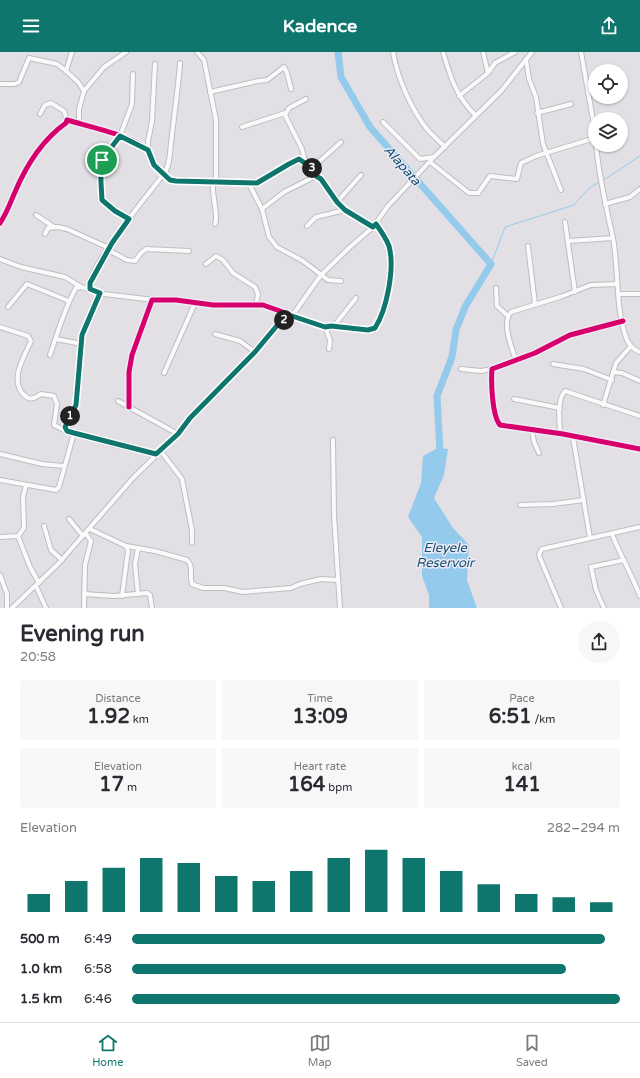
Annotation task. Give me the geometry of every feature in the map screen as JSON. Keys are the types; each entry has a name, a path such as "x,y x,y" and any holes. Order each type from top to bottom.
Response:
{"street":[{"path":"66,72 72,52"},
{"path":"79,124 79,108 84,91 104,67 126,52"},
{"path":"197,52 204,60 216,120 214,205 217,219 215,224"},
{"path":"393,52 398,75 416,110 427,129 445,146"},
{"path":"443,52 451,81 459,96 476,116"},
{"path":"484,52 488,73"},
{"path":"459,96 488,73 495,63 511,56 515,52"},
{"path":"12,608 38,585 62,560 156,454 178,434 190,418 255,352 280,322 292,316 321,275 373,227 388,206 434,157 509,82 532,52"},
{"path":"581,52 592,112"},
{"path":"0,84 15,84 19,82 29,58 57,64 78,82 84,91"},
{"path":"526,58 529,79 536,97 537,113 546,153 561,190"},
{"path":"155,64 152,121 148,140 148,150 154,165 170,180 249,184 257,183 299,159 312,168 316,176 321,179 337,202 345,210 373,227"},
{"path":"90,289 90,283 94,273 109,249 129,219 164,175 171,152 180,64"},
{"path":"210,92 258,80 267,80 284,67 287,73 290,89"},
{"path":"129,219 115,211 102,200 100,171 102,160 120,136 132,104 133,74"},
{"path":"306,99 289,108 286,113 286,118 302,149 306,165"},
{"path":"40,114 45,105 51,103 64,111 67,120"},
{"path":"537,113 571,104"},
{"path":"242,128 286,113"},
{"path":"67,120 120,136 148,150"},
{"path":"0,223 8,209 18,185 43,143 66,123 67,120"},
{"path":"383,122 420,159 434,157"},
{"path":"430,162 469,193 474,194 478,193 490,176 517,179 521,163 546,153 588,140"},
{"path":"312,168 341,142"},
{"path":"597,152 600,183 613,238 618,294 626,336 631,346 640,352"},
{"path":"337,202 361,175"},
{"path":"262,209 284,192 316,176"},
{"path":"249,184 262,209 269,237 278,247 303,261 328,280 341,281"},
{"path":"605,204 630,197 640,189"},
{"path":"306,226 316,217 345,210"},
{"path":"36,215 54,227"},
{"path":"565,222 575,292"},
{"path":"129,407 129,372 134,348 152,300 176,300 231,306 256,305 272,307 292,316 325,327 334,326 372,329 376,325 384,310 388,293 391,258 386,238 376,224 373,227"},
{"path":"45,234 48,228 54,227 66,229 109,249 127,260 135,261 146,249 189,251"},
{"path":"568,241 613,238"},
{"path":"528,246 535,304"},
{"path":"206,264 216,256 223,260 233,273 255,287 258,294 256,305"},
{"path":"0,259 21,267 65,277 81,286 100,293 160,301"},
{"path":"8,307 26,285 29,284 51,295 69,301"},
{"path":"508,316 515,310 575,292 591,285 617,284"},
{"path":"50,355 69,301 76,288 81,286"},
{"path":"496,288 497,306 508,316 508,328 516,361"},
{"path":"66,430 65,427 76,405 82,335 100,293"},
{"path":"618,294 640,294"},
{"path":"334,326 356,298"},
{"path":"164,373 195,303"},
{"path":"461,369 481,372 492,369 535,354 570,334 623,321"},
{"path":"325,327 330,340 329,349"},
{"path":"0,328 28,336 31,341 17,381 20,390 28,398 34,399 41,394 54,396 57,404 54,425 74,433 156,454"},
{"path":"215,334 240,341 255,352"},
{"path":"56,339 82,344"},
{"path":"603,405 619,358 631,346"},
{"path":"553,364 584,369 612,380"},
{"path":"492,369 492,386 499,424 640,449"},
{"path":"614,372 622,373 640,381"},
{"path":"560,434 560,408 562,394 565,391 603,405 640,416"},
{"path":"514,399 560,408"},
{"path":"118,401 178,434"},
{"path":"532,430 534,442 539,453"},
{"path":"0,480 56,490 59,487 74,433"},
{"path":"573,437 590,538"},
{"path":"333,440 340,608"},
{"path":"160,450 182,479 192,530 192,544"},
{"path":"0,454 42,464 64,466"},
{"path":"18,536 25,524 23,497 26,485"},
{"path":"520,505 553,504 584,500"},
{"path":"69,518 84,535 91,540 85,565 84,608"},
{"path":"44,526 51,550 62,560"},
{"path":"561,608 540,558 540,551 546,547 640,527"},
{"path":"90,529 126,546 155,551 187,560 190,563 192,584 203,588 224,588 243,592 291,588 316,580 338,580"},
{"path":"612,534 639,588 640,596"},
{"path":"0,537 18,536"},
{"path":"18,536 46,608"},
{"path":"122,596 128,551 126,546"},
{"path":"138,549 136,564 138,594"},
{"path":"604,608 596,590 591,567 624,560"},
{"path":"0,575 7,594 7,608"},
{"path":"84,594 122,596 149,594 152,608"}],"water":[{"name":"Eleyele Reservoir","path":"438,448 448,449 444,475 434,498 453,528 469,545 467,580 477,608 429,608 429,595 422,576 422,537 408,517 421,483 423,456"}],"waterway":[{"name":"Alapata","path":"338,52 341,77 370,127 491,264 465,307 456,330 452,357 437,396 439,456"},
{"path":"602,181 640,156"},
{"path":"491,264 505,227 574,205 588,189 599,182"}],"cycle path":[{"path":"0,223 7,212 19,182 30,163 42,145 66,123 67,120 122,136 142,146 148,151 152,161 160,171 176,181 257,183 289,163 299,159 312,168 316,176 321,179 337,202 345,210 373,227 376,224 385,237 391,255 389,288 379,320 375,328 368,330 331,326 325,327 263,305 213,305 176,300 152,300 132,355 129,372 129,407"},
{"path":"623,321 570,335 535,353 492,369 494,407 497,421 500,425 563,434 640,449"}],"route":[{"path":"120,136 131,140 148,150 154,165 170,180 183,182 216,181 249,184 257,183 299,159 312,168 316,176 321,179 337,202 343,206 345,210 373,227 376,224 386,238 391,258 388,293 384,310 375,328 368,330 331,326 325,327 292,316 280,322 265,338 255,352 190,418 178,434 156,454 120,446 67,431 65,427 67,421 76,405 82,335 100,293 90,289 90,283 94,273 112,243 129,219 115,211 102,200 100,171 102,160 120,136"}]}
